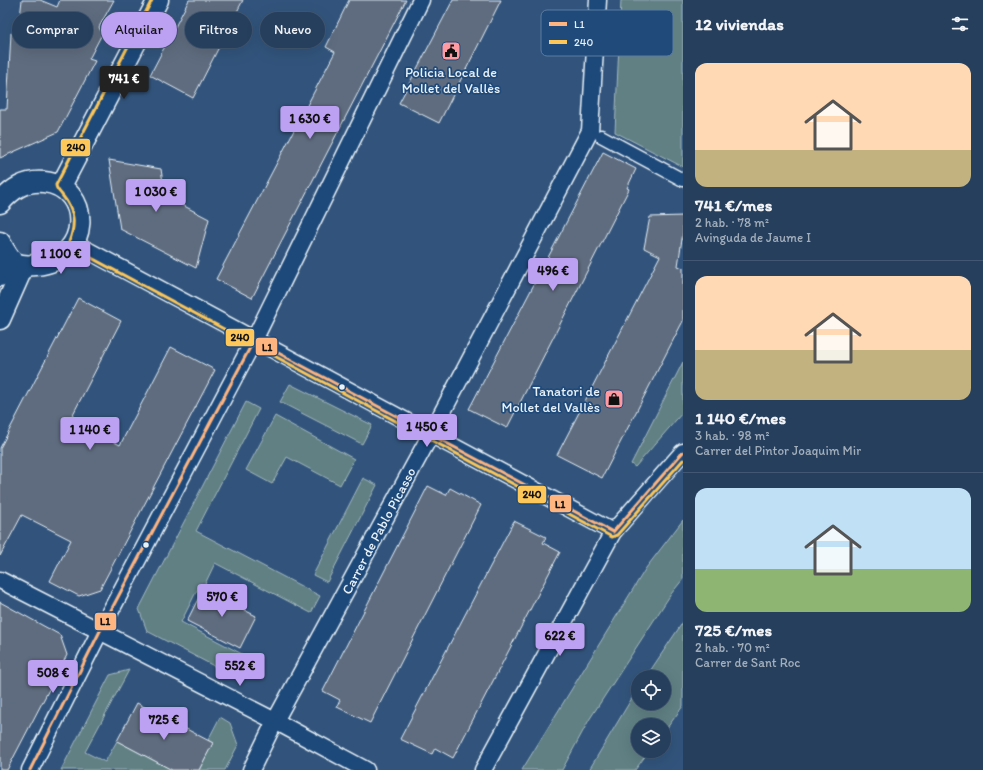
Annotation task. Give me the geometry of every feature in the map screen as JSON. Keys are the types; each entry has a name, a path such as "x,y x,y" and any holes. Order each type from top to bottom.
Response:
{"street":[{"path":"61,186 158,0"},
{"path":"30,770 100,631 254,340 421,0"},
{"name":"Carrer de Pablo Picasso","path":"597,10 598,0"},
{"name":"Carrer de Pablo Picasso","path":"251,770 275,721 431,434 590,131 595,56"},
{"path":"601,136 683,180"},
{"path":"0,203 9,192 25,183 35,181 61,186 75,203 80,217 77,238 68,253 49,264 11,267"},
{"path":"0,242 11,267 0,319"},
{"path":"74,243 613,532"},
{"path":"483,770 613,532 683,452"},
{"path":"0,580 275,721 366,770"}],"green space":[{"path":"621,0 683,0 683,167 615,132 618,56 673,56 673,10 621,10"},
{"path":"683,362 683,412 635,467 631,464"},
{"path":"290,384 372,425 362,444 280,402"},
{"path":"246,402 259,409 196,531 320,596 311,613 215,563 204,586 200,584 181,622 242,654 231,675 147,631 139,609"},
{"path":"275,416 354,459 340,485 287,457 272,484 246,470"},
{"path":"363,478 377,485 327,582 313,575"},
{"path":"683,520 683,579 671,594 589,720 562,770 522,770 646,568"},
{"path":"683,622 683,706 671,722 671,718 631,718 631,758 644,758 635,770 589,770 631,700 631,710 671,710 671,670 651,670"},
{"path":"129,670 85,752 105,762 117,741 172,770 61,770 110,675"},
{"path":"220,717 230,723 238,745 225,770 199,770 213,743 208,740"}],"building":[{"path":"22,0 40,0 57,7 60,0 114,0 107,12 101,12 101,23 99,27 101,36 89,59 95,61 58,132 0,158 0,109 7,109 11,33 12,48 93,48 93,12 21,12"},
{"path":"189,0 243,0 237,12 185,12 185,48 219,48 193,98 150,75 164,48 177,48 177,23"},
{"path":"349,0 406,0 252,298 216,279 335,52 326,47"},
{"name":"Policia Local de Mollet del Vallès","path":"453,0 501,0 439,123 399,103"},
{"path":"603,152 636,169 627,188 629,189 507,428 469,409"},
{"path":"109,160 161,169 165,196 209,219 196,268 120,229"},
{"name":"Tanatori de Mollet del Vallès","path":"683,216 683,232 678,266 683,268 683,321 602,478 557,455 660,256 644,248 650,217"},
{"path":"78,298 121,321 70,420 120,445 171,347 215,370 100,589 79,596 50,581 71,540 22,515 0,556 0,448"},
{"path":"428,486 446,495 450,488 481,505 370,723 337,707 340,700 323,691"},
{"path":"514,521 546,537 543,543 560,552 453,758 435,748 432,754 400,739"},
{"path":"203,589 256,616 240,648 187,621"},
{"path":"0,602 60,635 67,655 7,770 0,770"},
{"path":"137,703 213,743 199,770 172,770 117,741"}],"transit line":[{"name":"240","path":"152,0 56,185 72,212 73,229 69,242 71,247 612,537 617,535 683,460"},
{"name":"L1","path":"30,770 100,631 254,340 613,532 683,452"}],"place":[{"name":"Policia Local de Mollet del Vallès","path":"451,51"},
{"name":"Tanatori de Mollet del Vallès","path":"614,399"}]}
